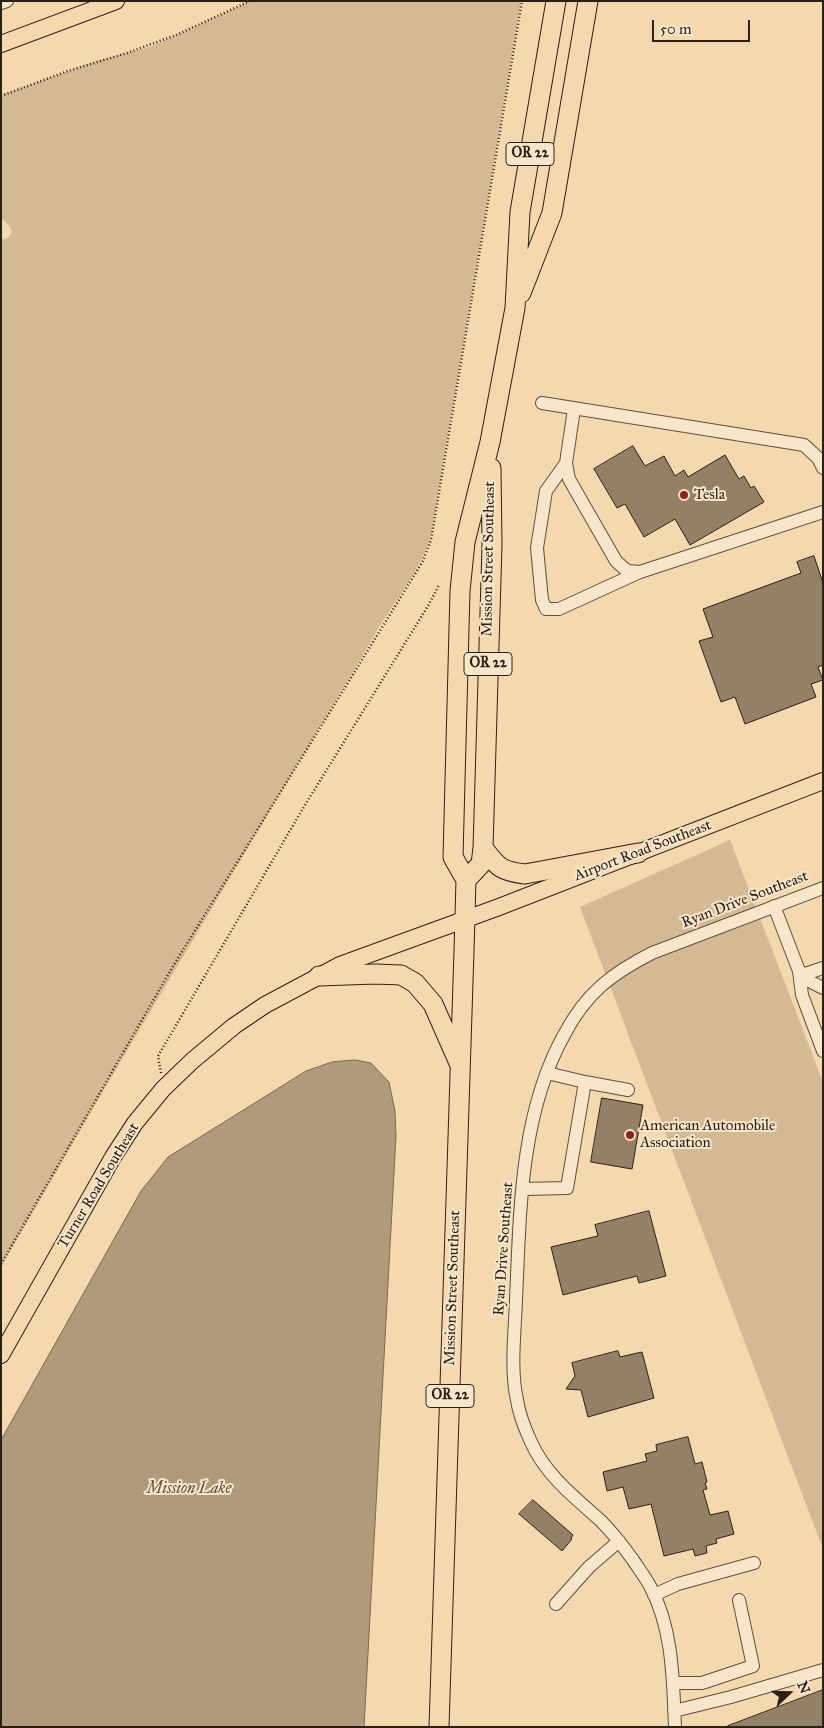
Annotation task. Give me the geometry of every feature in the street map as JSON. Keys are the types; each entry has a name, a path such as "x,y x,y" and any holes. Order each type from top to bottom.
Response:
{"highway":[{"name":"Mission Street Southeast","path":"439,1727 466,880 453,858 460,592 465,542 490,442 515,308 520,212 556,1"},
{"name":"Mission Street Southeast","path":"515,308 552,213 588,1"},
{"name":"Mission Street Southeast","path":"466,880 481,864 482,848 492,545 490,442"},
{"path":"482,848 500,868 509,872 525,874 638,853"},
{"name":"OR 22","path":"319,976 401,975 415,983 433,1004 461,1066"}],"main road":[{"path":"1,44 110,2"},
{"name":"Airport Road Southeast","path":"464,920 823,781"},
{"name":"Turner Road Southeast","path":"1,1355 113,1157 135,1123 163,1089 192,1061 234,1026 265,1005 340,965 464,920"}],"street":[{"path":"1,4 7,1"},
{"path":"542,403 804,445 818,458 823,468"},
{"path":"574,409 566,463 570,479 616,561 628,571 640,572"},
{"path":"566,463 546,491 537,548 542,600 546,609 559,609 640,572 823,512"},
{"name":"Ryan Drive Southeast","path":"675,1727 673,1683 666,1628 654,1594 619,1541 546,1468 532,1444 517,1401 514,1382 514,1352 519,1229 527,1154 541,1090 564,1033 587,1001 612,976 652,953 823,888"},
{"path":"774,906 813,981"},
{"path":"823,968 802,995 823,1052"},
{"path":"813,981 823,973"},
{"path":"547,1073 628,1090"},
{"path":"523,1189 567,1188 585,1082"},
{"path":"556,1604 589,1567 619,1541"},
{"path":"654,1594 678,1584 754,1564"},
{"path":"673,1683 702,1683 753,1666 739,1600"},
{"path":"674,1711 731,1697 823,1670"}],"path":[{"path":"1,96 68,71 176,36 250,1"},
{"path":"1,1264 172,968 423,561 431,540 522,1"},
{"path":"163,1089 158,1056 305,806 439,585"}],"shaded area":[{"path":"251,1 521,1 431,535 426,550 412,577 378,629 115,1071 1,1267 1,240 8,238 12,232 10,226 1,218 1,95 99,60 150,47"},
{"path":"730,840 823,1082 823,1549 580,907"}],"water":[{"name":"Mission Lake","path":"355,1060 371,1063 389,1082 395,1111 396,1136 364,1727 1,1727 1,1440 141,1191 168,1157 306,1071 332,1062"}],"building":[{"name":"Tesla","path":"633,446 645,466 664,456 675,476 684,470 688,477 725,455 739,479 744,476 751,488 754,486 764,502 690,545 675,519 644,537 625,504 617,508 594,469"},
{"path":"814,556 823,583 823,665 818,667 823,680 811,684 816,697 745,724 735,697 721,702 699,641 713,637 703,609 801,573 797,562"},
{"path":"602,1098 643,1105 632,1169 591,1162"},
{"path":"649,1211 666,1276 639,1283 637,1276 563,1295 551,1247 598,1236 595,1225"},
{"path":"618,1351 620,1357 642,1352 654,1398 588,1417 581,1390 566,1389 575,1376 572,1363"},
{"path":"688,1437 695,1464 702,1462 707,1482 705,1483 707,1489 703,1490 710,1515 728,1511 734,1534 716,1539 717,1543 706,1546 707,1553 695,1556 693,1549 664,1556 651,1504 629,1509 623,1487 607,1491 603,1472 647,1461 645,1454 657,1451 656,1445"},
{"path":"533,1500 573,1535 562,1551 519,1514"},
{"path":"823,1690 823,1727 728,1726"}],"place":[{"name":"Tesla","path":"684,495"},
{"name":"American Automobile Association","path":"630,1135"}]}
